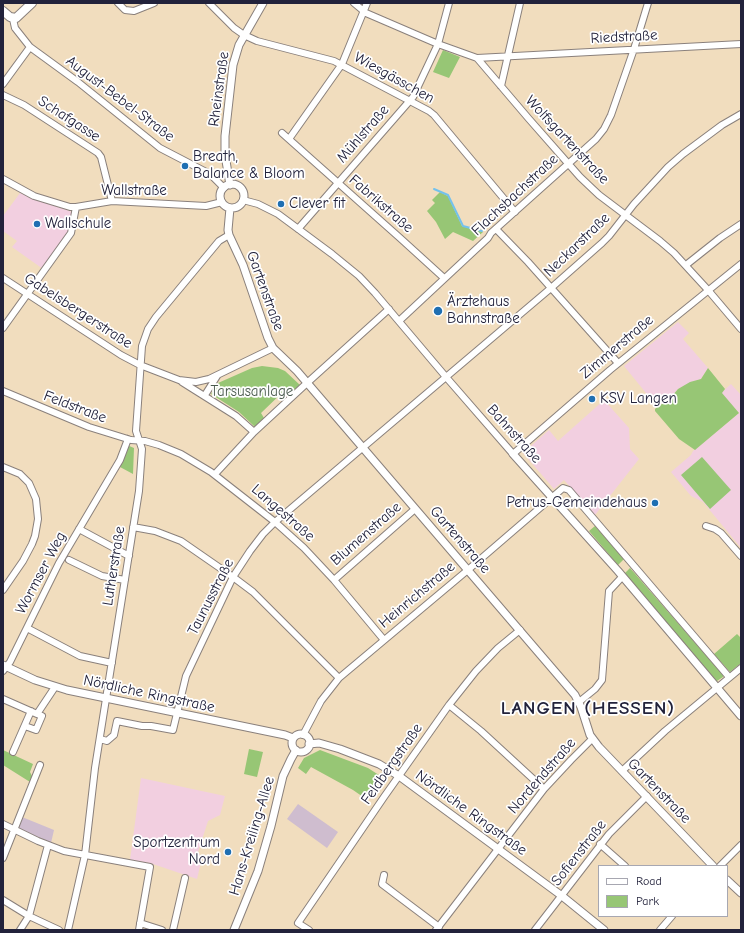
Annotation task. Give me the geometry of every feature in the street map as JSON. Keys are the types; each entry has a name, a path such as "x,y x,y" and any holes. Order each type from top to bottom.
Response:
{"main road":[{"path":"3,11 13,19 19,16 32,3"}],"street":[{"path":"118,3 125,10 134,11 154,3"},
{"name":"Wiesgässchen","path":"209,3 234,28 244,35 257,41 342,64 429,111 515,212"},
{"name":"Rheinstraße","path":"227,186 225,136 234,58 244,35 263,3"},
{"name":"Wolfsgartenstraße","path":"354,3 363,12 438,44 477,58 567,164 599,195 660,241 686,265 741,329"},
{"path":"288,139 342,64 367,3"},
{"name":"Mühlstraße","path":"298,229 413,97 438,44 449,3"},
{"path":"501,86 520,3"},
{"name":"Flachsbachstraße","path":"399,321 496,229 596,139 604,129 611,115 648,3"},
{"name":"August-Bebel-Straße","path":"13,19 15,28 30,47 78,82 162,149 210,174 227,186"},
{"name":"Riedstraße","path":"477,58 741,44"},
{"path":"3,84 30,47"},
{"name":"Schafgasse","path":"3,95 24,105 98,153 102,157 112,201"},
{"name":"Neckarstraße","path":"446,377 605,240 647,189 683,154 722,125 741,114"},
{"name":"Fabrikstraße","path":"282,133 444,278"},
{"name":"Wallstraße","path":"3,179 34,196 70,207 112,201 206,206 222,202"},
{"path":"227,186 238,186 244,196 243,200 240,205 230,208 222,202 220,194 227,186"},
{"name":"Bahnstraße","path":"243,200 278,214 349,268 371,288 446,377 622,577 741,716"},
{"path":"3,328 71,232 76,207"},
{"name":"Gartenstraße","path":"230,208 229,235 243,265 268,338 274,348 297,371 575,695 579,702 592,739 712,865"},
{"path":"686,265 720,238 741,224"},
{"path":"496,229 618,363"},
{"name":"Lutherstraße","path":"68,930 85,855 100,739 140,480 142,449 136,431 142,346 151,324 220,241 229,235"},
{"name":"Zimmerstraße","path":"513,454 618,363 741,264"},
{"name":"Gabelsbergerstraße","path":"3,278 121,355 140,365 179,380"},
{"path":"214,474 254,432 389,309"},
{"path":"179,380 196,382 217,376 274,348"},
{"path":"205,395 217,376"},
{"name":"Taunusstraße","path":"100,739 107,741 114,735 117,721 173,730 186,676 233,577 250,551 275,522 446,377"},
{"path":"179,380 205,395 236,416 254,432"},
{"name":"Feldstraße","path":"3,392 89,427 128,439 140,440"},
{"name":"Wormser Weg","path":"4,667 10,662 59,563 78,529 120,460 128,439"},
{"name":"Langestraße","path":"140,440 168,448 199,464 275,522 304,548 334,580 384,640"},
{"path":"3,467 20,474 30,483 36,499 38,519 35,536 30,548 3,590"},
{"name":"Heinrichstraße","path":"303,735 321,701 339,678 563,488 569,490 729,677"},
{"name":"Blumenstraße","path":"334,580 415,508"},
{"path":"706,526 721,533 741,556"},
{"path":"133,527 155,531 181,541 233,577 253,592 339,678"},
{"name":"Wormser Weg","path":"78,529 128,556"},
{"path":"70,560 98,575 125,580"},
{"path":"579,702 599,685 603,677 610,591 622,577"},
{"name":"Wormser Weg","path":"27,628 88,659 112,663"},
{"name":"Feldbergstraße","path":"309,930 298,923 399,776 450,705 486,660 520,630"},
{"name":"Nördliche Ringstraße","path":"4,667 55,687 106,699 285,735 293,738"},
{"path":"622,771 665,731 741,668"},
{"path":"13,752 25,726 55,687"},
{"path":"3,698 42,716 36,730 25,726"},
{"path":"450,705 481,731 544,789"},
{"path":"296,750 292,745 293,738 299,734 307,737 309,744"},
{"name":"Nordendstraße","path":"384,875 382,884 437,928 544,789 592,739"},
{"name":"Nördliche Ringstraße","path":"296,750 303,751 306,750 309,744 319,743 340,749 379,764 399,776 499,849 562,896 604,930"},
{"name":"Hans-Kreiling-Allee","path":"234,930 258,871 283,776 296,750"},
{"path":"3,858 40,765"},
{"name":"Sofienstraße","path":"535,930 600,844 647,796"},
{"path":"3,824 64,851 150,867 140,927 162,930"},
{"path":"600,844 624,865"},
{"path":"20,930 29,916 48,845"},
{"path":"721,865 741,845"},
{"path":"174,930 185,878"},
{"path":"728,881 741,893"},
{"path":"3,900 29,916 59,930"},
{"path":"660,930 671,917"}],"shaded area":[{"name":"Wallschule","path":"20,193 72,212 70,232 43,269 12,247 17,241 3,231 3,216"},
{"path":"678,322 689,333 683,339 708,368 701,379 678,389 666,404 655,404 624,366"},
{"path":"731,384 741,395 741,548 703,502 691,496 671,472 691,455 693,451 739,413 721,393"},
{"path":"604,400 629,428 630,449 639,459 595,515 564,480 554,489 523,453 549,430 558,441"},
{"path":"141,778 225,796 220,815 208,821 198,852 202,858 197,879 150,863 130,860"},
{"path":"298,804 338,832 327,848 287,819"},
{"path":"22,817 54,830 51,843 18,828"}],"green space":[{"path":"443,50 460,57 449,78 433,72"},
{"path":"440,192 448,196 462,226 483,232 473,241 453,232 445,239 436,222 427,211 435,203 432,200"},
{"name":"Tarsusanlage","path":"262,366 278,368 285,371 300,385 291,393 286,389 261,413 264,418 255,427 239,412 211,394 218,383 252,368"},
{"path":"708,368 725,389 722,393 739,413 695,450 679,439 655,411 655,409 659,405 666,403 678,389 690,382 701,379"},
{"path":"127,445 134,448 133,474 120,467"},
{"path":"702,457 731,490 710,509 681,475"},
{"path":"595,526 624,559 618,565 589,531"},
{"path":"630,568 723,675 723,677 716,681 625,573"},
{"path":"737,634 741,638 741,663 730,672 714,654"},
{"path":"249,749 263,752 257,777 244,774"},
{"path":"3,750 33,764 30,772 32,776 30,782 3,765"},
{"path":"320,750 368,768 382,777 366,799 353,790 311,767 306,774 298,768 304,758"}],"waterway":[{"path":"434,189 448,195 463,226 482,231"}],"place":[{"name":"Breath, Balance & Bloom","path":"185,166"},
{"name":"Clever fit","path":"281,204"},
{"name":"Wallschule","path":"37,224"},
{"name":"Ärztehaus Bahnstraße","path":"438,311"},
{"name":"KSV Langen","path":"592,399"},
{"name":"Petrus-Gemeindehaus","path":"655,503"},
{"name":"Sportzentrum Nord","path":"228,852"}],"district":[{"name":"LANGEN (HESSEN)","path":"588,709"}]}
